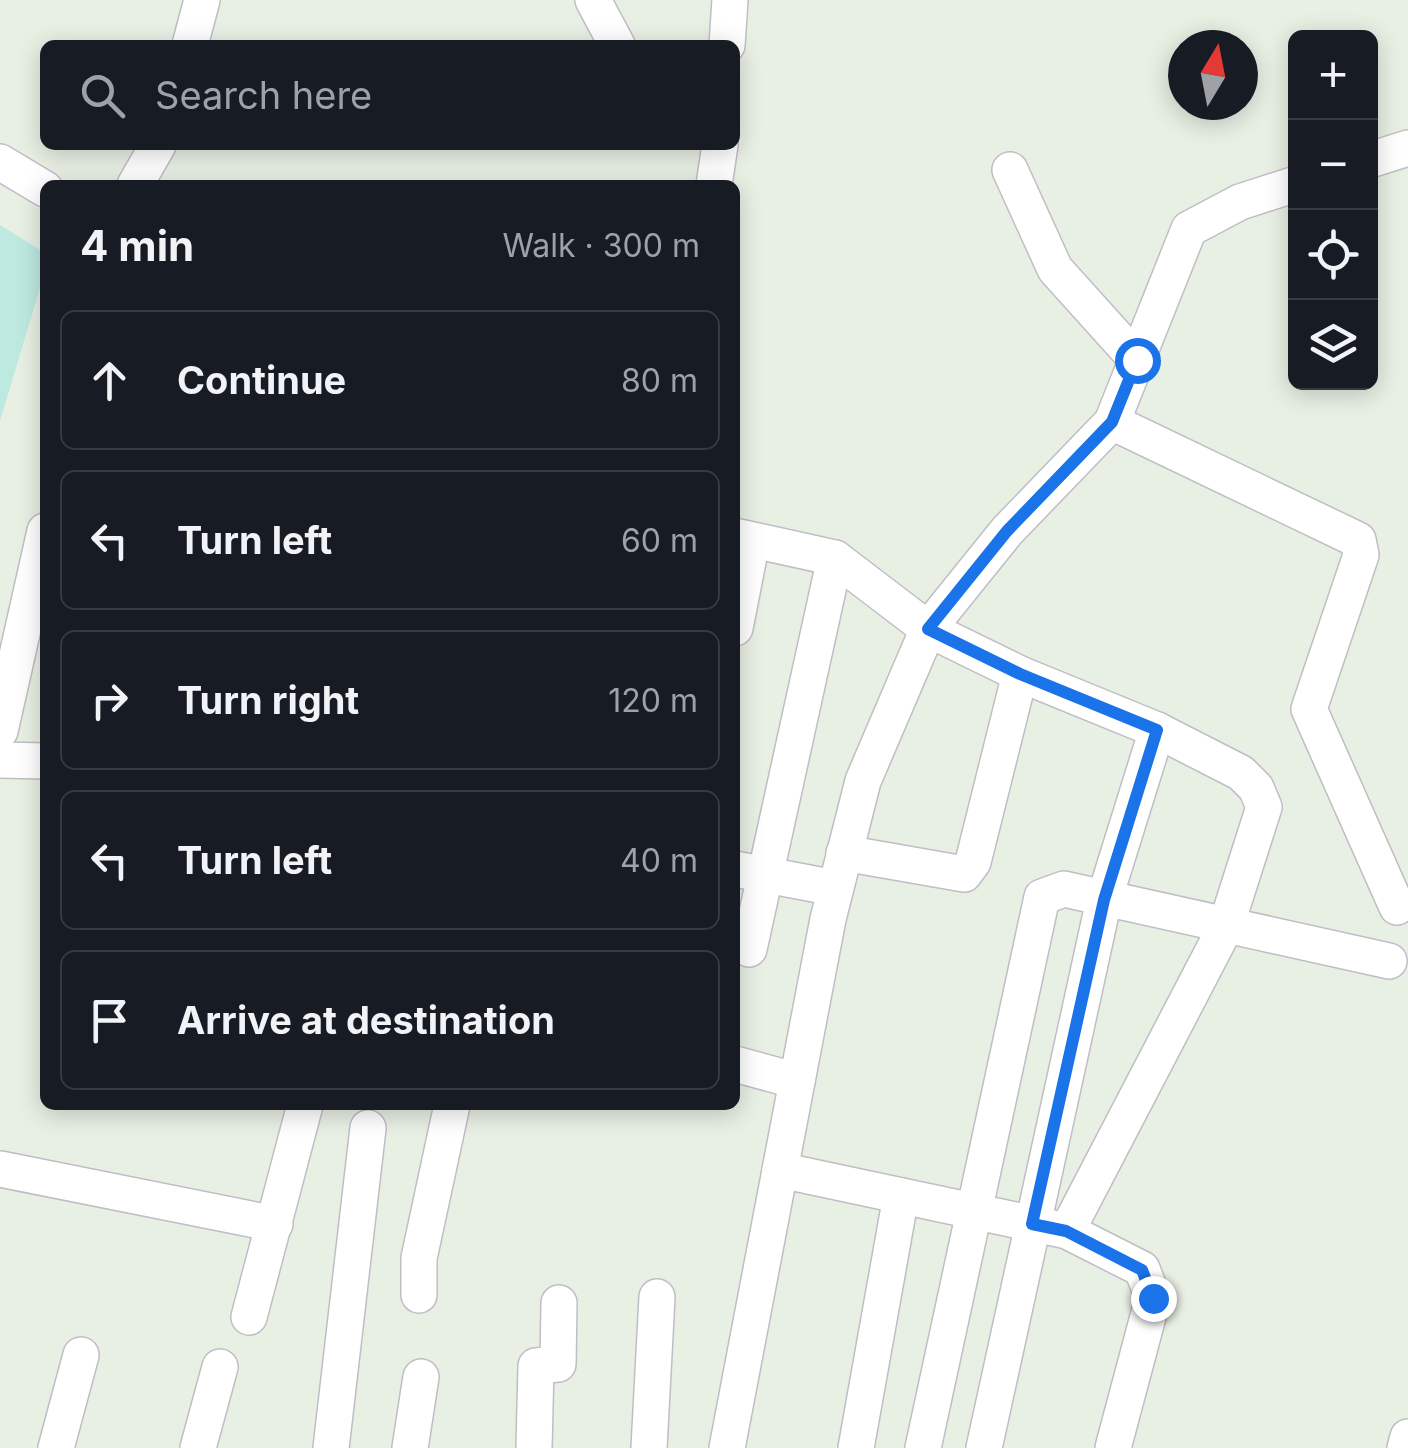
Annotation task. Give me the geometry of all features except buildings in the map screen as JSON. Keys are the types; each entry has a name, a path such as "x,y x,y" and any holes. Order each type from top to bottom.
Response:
{"street":[{"path":"191,40 202,0"},
{"path":"594,0 614,40"},
{"path":"727,40 730,0"},
{"path":"1378,157 1408,148"},
{"path":"138,180 155,150"},
{"path":"715,180 719,150"},
{"path":"0,162 40,185"},
{"path":"1010,170 1055,268 1137,360"},
{"path":"726,1448 844,853 863,781 928,629 1007,531 1112,422 1189,228 1240,202 1288,187"},
{"path":"1112,422 1358,540 1361,555 1309,709 1397,907"},
{"path":"740,579 744,539 836,558 928,629 1020,674 1157,730 1241,773 1256,788 1264,807 1226,926 1050,1227"},
{"path":"0,731 40,553"},
{"path":"749,949 752,872 836,558"},
{"path":"844,853 964,874 973,862 1020,674"},
{"path":"984,1448 1050,1227 1104,900 1157,730"},
{"path":"0,760 40,762"},
{"path":"752,872 836,888"},
{"path":"923,1448 1042,897 1064,888 1389,961"},
{"path":"740,1065 796,1081"},
{"path":"249,1317 304,1110"},
{"path":"419,1295 419,1258 451,1110"},
{"path":"330,1448 368,1128"},
{"path":"0,1168 275,1224"},
{"path":"780,1170 1050,1227 1142,1270 1153,1298 1113,1448"},
{"path":"856,1448 901,1196"},
{"path":"648,1448 657,1297"},
{"path":"534,1448 536,1366 558,1364 558,1303"},
{"path":"56,1448 81,1355"},
{"path":"198,1448 220,1367"},
{"path":"410,1448 421,1377"},
{"path":"1404,1448 1408,1437"}],"shaded area":[{"path":"0,225 40,250 40,288 0,421"}],"route":[{"path":"1137,360 1112,422 1007,531 928,629 1020,674 1157,730 1104,900 1032,1224 1066,1231 1142,1270 1153,1298"}]}
